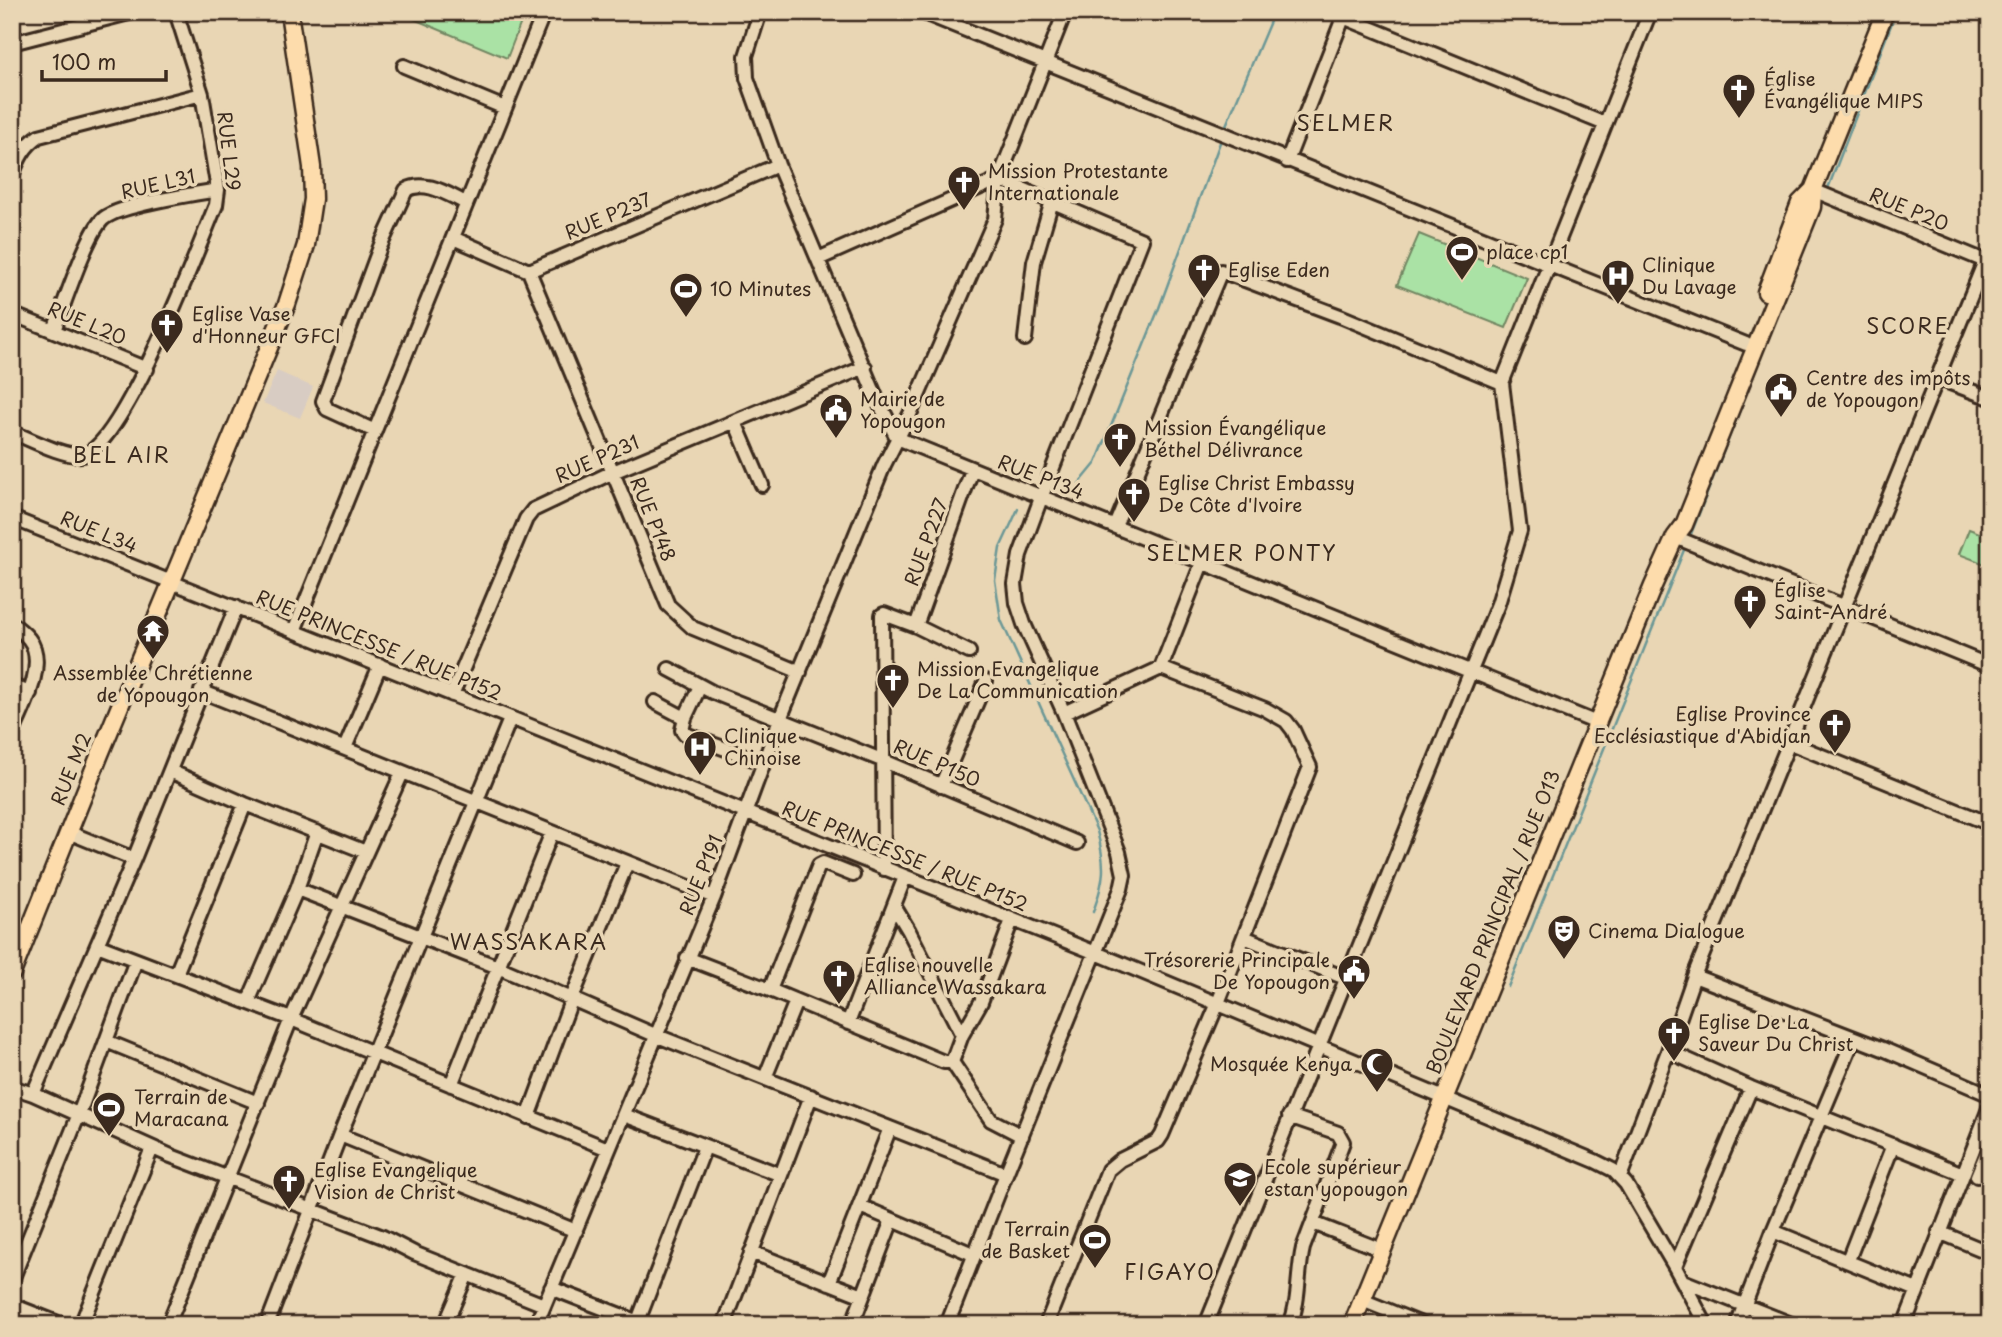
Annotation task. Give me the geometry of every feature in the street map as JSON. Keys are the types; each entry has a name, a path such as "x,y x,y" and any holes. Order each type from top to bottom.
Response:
{"main road":[{"name":"RUE M2","path":"12,973 297,276 311,222 313,167 289,12"},
{"name":"BOULEVARD PRINCIPAL / RUE O13","path":"1352,1325 1597,723 1675,537 1684,525 1812,207 1813,190 1885,12"},
{"name":"BOULEVARD PRINCIPAL / RUE O13","path":"1675,537 1677,522 1800,203 1813,190"}],"street":[{"path":"12,43 82,18 134,12"},
{"name":"RUE L29","path":"12,432 66,453 80,456 91,452 116,421 147,369 216,205 218,190 202,94 176,12"},
{"path":"294,631 544,12"},
{"path":"760,12 748,45 747,78 778,165 876,397 897,438"},
{"path":"921,12 1746,344"},
{"name":"RUE P191","path":"536,1325 714,897 780,719 897,438 995,219 999,179 1065,12"},
{"path":"1206,1325 1497,604 1519,537 1502,383 1650,12"},
{"path":"1287,161 1344,15 1605,124"},
{"path":"404,66 505,108"},
{"path":"12,176 22,152 38,136 202,94"},
{"name":"RUE P237","path":"529,271 778,165"},
{"path":"818,259 999,179 1142,241 1041,498 1020,555 1015,584 1017,604 1024,624 1064,713 1123,863 1121,889 947,1325"},
{"path":"375,431 327,410 323,401 380,247 406,190 415,185 427,186 466,202"},
{"name":"RUE L31","path":"54,330 87,246 102,220 159,200 218,190"},
{"name":"RUE P20","path":"1813,190 1987,262"},
{"path":"1025,339 1034,262 1052,201"},
{"path":"453,238 529,271"},
{"path":"1706,1325 1675,1267 1620,1177 1694,976 1937,378 1987,262"},
{"name":"RUE P148","path":"529,271 668,605 693,628 800,672"},
{"path":"1115,526 1221,271 1340,316 1502,383"},
{"name":"RUE L20","path":"12,314 147,369"},
{"name":"RUE P231","path":"452,695 533,510 613,472 865,367"},
{"path":"1937,378 1990,398"},
{"path":"735,422 762,485"},
{"name":"RUE P134","path":"897,438 1597,723"},
{"name":"RUE P227","path":"916,626 972,470"},
{"name":"RUE L34","path":"12,518 171,582"},
{"path":"1675,537 1990,666"},
{"path":"1064,713 1161,668 1202,563"},
{"name":"RUE PRINCESSE / RUE P152","path":"171,582 1097,953 1595,1161 1613,1170 1620,1177"},
{"path":"33,1094 134,859 236,607"},
{"path":"884,869 882,615 916,626 970,652"},
{"path":"12,624 30,641 36,660 30,693 12,734"},
{"path":"345,748 380,666"},
{"path":"1046,1325 1108,1170 1162,1135 1218,1003 1310,767 1286,721 1265,709 1161,668"},
{"name":"RUE P150","path":"669,669 700,686 1077,843"},
{"path":"941,786 986,681"},
{"path":"12,686 30,693"},
{"path":"700,686 685,718 682,730 685,734 764,763"},
{"path":"201,691 714,897"},
{"path":"656,702 685,718"},
{"path":"267,1325 340,1135 510,719"},
{"path":"1790,743 1990,824"},
{"path":"170,771 366,852"},
{"path":"168,1325 291,1019 402,773"},
{"path":"176,974 245,804"},
{"path":"68,832 134,859"},
{"path":"248,1002 297,890 317,832"},
{"path":"451,1085 552,832"},
{"path":"528,1117 572,998 627,863"},
{"path":"770,990 819,865 823,863 853,875"},
{"path":"848,1023 905,877"},
{"path":"297,890 498,967 655,1035 1006,1174"},
{"path":"894,906 962,1035"},
{"path":"952,1062 962,1035 981,1002 1012,920"},
{"path":"1244,937 1345,978"},
{"path":"97,945 291,1019 608,1149"},
{"path":"687,958 944,1062 952,1062"},
{"path":"12,1280 79,1115 136,960"},
{"path":"1694,976 1854,1038 1990,1095"},
{"path":"765,1078 796,1001"},
{"path":"1737,1325 1773,1231 1854,1038"},
{"path":"106,1041 258,1103"},
{"path":"1668,1051 1822,1117 1984,1179 1990,1145"},
{"path":"952,1062 991,1120 1021,1136"},
{"path":"12,1087 152,1147 383,1237 414,1253 544,1305"},
{"path":"1675,1267 1751,1088"},
{"path":"724,1325 811,1096"},
{"path":"1905,1325 1990,1106"},
{"path":"624,1115 781,1175"},
{"path":"1289,1116 1338,1133 1343,1142 1299,1264 1298,1300 1290,1325"},
{"path":"829,1283 890,1128"},
{"path":"340,1135 576,1231"},
{"path":"1848,1260 1893,1144"},
{"path":"81,1325 152,1147"},
{"path":"551,1288 642,1323 705,1147"},
{"path":"860,1206 975,1255"},
{"path":"852,1325 892,1220"},
{"path":"1313,1223 1381,1250"},
{"path":"1773,1231 1917,1290"},
{"path":"1939,1232 1990,1253"},
{"path":"751,1252 863,1296"},
{"path":"445,1325 467,1275"},
{"path":"1683,1281 1794,1325"},
{"path":"1362,1300 1424,1325"},
{"path":"12,1305 63,1325"}],"shaded area":[{"path":"277,371 313,387 300,418 263,403"}],"green space":[{"path":"397,12 525,12 507,58"},
{"name":"place cp1","path":"1419,234 1527,278 1506,328 1397,285"},
{"path":"1969,529 1990,537 1990,566 1959,554"}],"waterway":[{"path":"1224,130 1274,12"},
{"path":"1827,191 1896,12"},
{"path":"1065,490 1078,485 1096,463 1159,308 1222,137"},
{"path":"1689,539 1815,220"},
{"path":"1018,509 1000,548 995,580 1001,620 1097,831 1103,872 1093,912"},
{"path":"1508,987 1686,545"}],"place":[{"name":"Église Évangélique MIPS","path":"1739,120"},
{"name":"Mission Protestante Internationale","path":"964,212"},
{"name":"place cp1","path":"1462,282"},
{"name":"Eglise Eden","path":"1204,300"},
{"name":"Clinique Du Lavage","path":"1618,306"},
{"name":"1O Minutes","path":"686,319"},
{"name":"Eglise Vase d'Honneur GFCI","path":"167,355"},
{"name":"Centre des impôts de Yopougon","path":"1781,419"},
{"name":"Mairie de Yopougon","path":"836,440"},
{"name":"Mission Évangélique Béthel Délivrance","path":"1120,469"},
{"name":"Eglise Christ Embassy De Côte d'Ivoire","path":"1134,524"},
{"name":"Église Saint-André","path":"1750,631"},
{"name":"Assemblée Chrétienne de Yopougon","path":"153,661"},
{"name":"Mission Evangelique De La Communication","path":"893,710"},
{"name":"Eglise Province Ecclésiastique d'Abidjan","path":"1835,755"},
{"name":"Clinique Chinoise","path":"700,777"},
{"name":"Cinema Dialogue","path":"1564,961"},
{"name":"Trésorerie Principale De Yopougon","path":"1354,1001"},
{"name":"Eglise nouvelle Alliance Wassakara","path":"839,1006"},
{"name":"Eglise De La Saveur Du Christ","path":"1674,1063"},
{"name":"Mosquée Kenya","path":"1377,1094"},
{"name":"Terrain de Maracana","path":"109,1138"},
{"name":"Ecole supérieur estan yopougon","path":"1240,1208"},
{"name":"Eglise Evangelique Vision de Christ","path":"289,1211"},
{"name":"Terrain de Basket","path":"1095,1270"}],"district":[{"name":"SELMER","path":"1346,124"},
{"name":"SCORE","path":"1908,327"},
{"name":"BEL AIR","path":"122,456"},
{"name":"SELMER PONTY","path":"1242,554"},
{"name":"WASSAKARA","path":"529,943"},
{"name":"FIGAYO","path":"1170,1273"}]}
